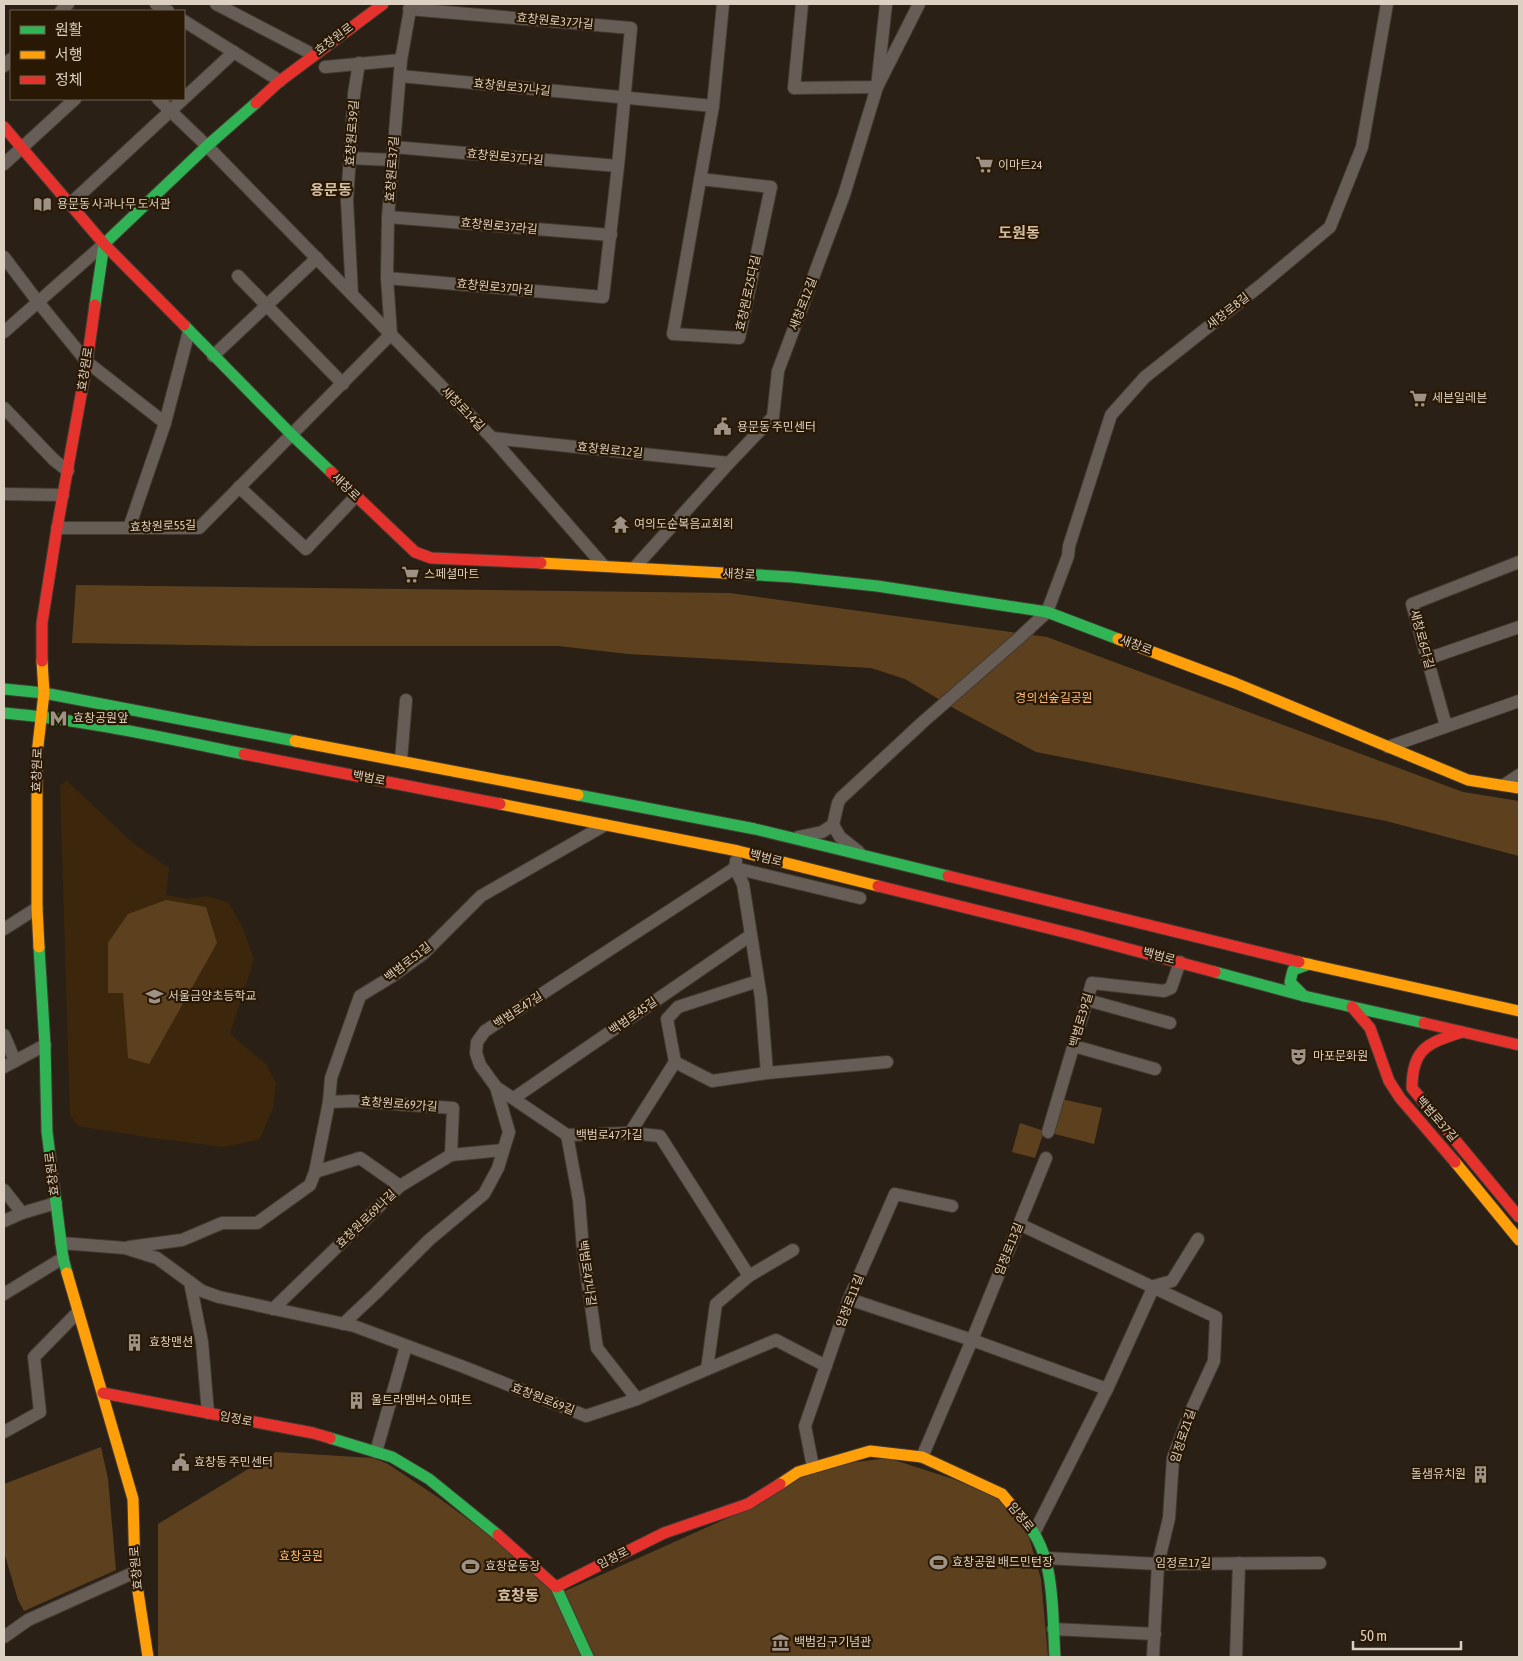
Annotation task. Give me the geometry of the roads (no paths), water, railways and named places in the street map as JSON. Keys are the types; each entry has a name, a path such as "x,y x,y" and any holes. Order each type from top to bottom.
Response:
{"main road":[{"name":"효창원로","path":"148,1657 135,1572 133,1499 63,1258 47,1132 45,1044 37,908 37,754 44,692 42,623 87,362 104,244 280,80 383,4"},
{"name":"새창로","path":"4,127 104,244 291,434 415,552 431,558 604,565 802,578 877,586 1047,612 1235,682 1468,780 1519,788"},
{"name":"백범로","path":"4,689 44,692 160,716 401,760 755,829 1309,964 1519,1011"},
{"name":"백범로","path":"4,713 41,716 156,737 738,851 1180,962 1304,996 1519,1044"},
{"path":"156,737 147,727 149,720 160,716"},
{"path":"738,851 744,834 755,829"},
{"path":"1304,996 1290,982 1293,970 1309,964"},
{"name":"백범로37길","path":"1352,1006 1370,1028 1389,1081 1400,1098 1519,1240"},
{"name":"백범로37길","path":"1463,1032 1435,1041 1419,1054 1412,1071 1412,1088 1519,1217"},
{"name":"임정로","path":"103,1393 312,1433 392,1457 430,1479 490,1528 556,1588 664,1533 748,1504 798,1472 870,1451 922,1457 1002,1494 1034,1533 1046,1558 1052,1607 1055,1657"},
{"path":"556,1588 588,1657"}],"street":[{"path":"216,4 314,54"},
{"name":"효창원로25다길","path":"700,179 771,187 739,338 673,334 700,179 713,106 723,4"},
{"path":"802,4 794,88 877,87 886,4"},
{"name":"새창로12길","path":"635,567 773,417 778,371 844,196 877,87 919,4"},
{"name":"새창로8길","path":"1047,612 1068,556 1069,546 1112,415 1145,377 1261,285 1330,227 1362,147 1386,4"},
{"name":"효창원로37길","path":"391,334 387,278 388,217 401,60 410,6"},
{"name":"효창원로37가길","path":"410,6 631,28 624,98"},
{"path":"185,22 280,80"},
{"path":"185,98 234,52"},
{"path":"325,67 401,60"},
{"name":"효창원로39길","path":"352,294 347,200 354,94 359,63"},
{"name":"효창원로37나길","path":"400,76 713,106"},
{"path":"611,235 624,98"},
{"path":"4,164 74,100"},
{"name":"새창로14길","path":"159,100 207,146 492,438 604,565"},
{"path":"70,204 183,100"},
{"name":"효창원로37다길","path":"350,158 392,154 618,166"},
{"name":"효창원로37라길","path":"388,217 611,235"},
{"name":"효창원로37마길","path":"387,278 603,297 611,235"},
{"path":"4,332 104,244"},
{"path":"4,257 87,362 165,423"},
{"path":"213,356 317,258"},
{"path":"238,276 343,384"},
{"path":"129,528 165,423 189,331"},
{"name":"효창원로55길","path":"57,528 199,528 391,334"},
{"path":"4,408 54,460 68,471"},
{"name":"효창원로12길","path":"492,438 729,463"},
{"path":"239,487 306,549 356,496"},
{"path":"4,494 64,495"},
{"name":"새창로6다길","path":"1446,726 1412,604 1519,562"},
{"path":"833,825 841,798 924,720 947,702 1047,612"},
{"path":"1427,659 1519,627"},
{"path":"401,760 406,700"},
{"path":"1388,747 1519,701"},
{"path":"1504,785 1519,775"},
{"name":"백범로51길","path":"316,1172 329,1102 331,1078 360,996 392,977 422,954 481,896 604,825"},
{"name":"백범로","path":"791,838 813,835 833,825 840,837 863,855"},
{"path":"738,851 735,868 743,884 761,998 767,1073"},
{"path":"735,868 860,898"},
{"name":"백범로47길","path":"343,1324 429,1240 484,1194 498,1168 509,1132 496,1087 480,1066 476,1053 477,1042 485,1031 735,868"},
{"path":"4,929 37,908"},
{"name":"백범로45길","path":"514,1098 751,935"},
{"name":"백범로39길","path":"1048,1132 1092,983 1164,991 1171,988 1180,962"},
{"name":"백범로45길","path":"675,1062 667,1019 678,1008 758,981"},
{"path":"1087,1000 1170,1023"},
{"path":"4,1035 15,1061"},
{"path":"4,1067 45,1044"},
{"path":"1074,1046 1155,1069"},
{"path":"630,1134 675,1062 712,1081 767,1073 887,1062"},
{"name":"백범로47가길","path":"496,1087 567,1135 630,1134 660,1136 749,1276"},
{"name":"효창원로69가길","path":"329,1102 353,1101 453,1108 451,1155"},
{"name":"백범로47나길","path":"567,1135 579,1200 583,1249 598,1348 637,1399"},
{"name":"효창원로69나길","path":"272,1309 400,1186 451,1155 504,1150"},
{"path":"124,1248 182,1240 222,1223 257,1223 310,1185 316,1172 360,1158 400,1186"},
{"name":"임정로13길","path":"922,1457 1046,1158"},
{"path":"4,1190 22,1212"},
{"name":"임정로11길","path":"813,1467 805,1426 849,1299 895,1194 952,1206"},
{"path":"4,1221 22,1212 56,1203"},
{"path":"1019,1224 1154,1286 1172,1280 1198,1239"},
{"name":"효창원로69길","path":"61,1243 124,1248 158,1258 202,1291 219,1297 354,1326 464,1367 586,1416 637,1399 776,1340 826,1366"},
{"path":"708,1369 716,1304 749,1276 793,1250"},
{"path":"4,1294 63,1258"},
{"path":"190,1282 202,1342 208,1413"},
{"path":"1034,1533 1107,1389 1154,1286"},
{"name":"임정로21길","path":"1153,1657 1158,1564 1169,1518 1173,1458 1190,1413 1214,1361 1216,1317 1154,1286"},
{"path":"849,1299 972,1340 1107,1389"},
{"path":"4,1432 40,1412 34,1357 78,1312"},
{"path":"376,1452 406,1346"},
{"name":"임정로17길","path":"1046,1558 1158,1564 1320,1564"},
{"path":"1236,1657 1239,1563"},
{"path":"4,1637 28,1620 135,1572"},
{"path":"1054,1629 1154,1634"}],"place":[{"name":"이마트24","path":"984,165"},
{"name":"용문동 사과나무 도서관","path":"43,204"},
{"name":"세븐일레븐","path":"1418,398"},
{"name":"용문동 주민센터","path":"723,427"},
{"name":"여의도순복음교회회","path":"620,524"},
{"name":"스페셜마트","path":"410,574"},
{"name":"효창공원앞","path":"59,718"},
{"name":"서울금양초등학교","path":"154,996"},
{"name":"마포문화원","path":"1299,1056"},
{"name":"효창맨션","path":"135,1342"},
{"name":"울트라멤버스 아파트","path":"357,1400"},
{"name":"효창동 주민센터","path":"180,1462"},
{"name":"돌샘유치원","path":"1480,1474"},
{"name":"효창공원 배드민턴장","path":"938,1562"},
{"name":"효창운동장","path":"471,1566"},
{"name":"백범김구기념관","path":"780,1642"}],"district":[{"name":"용문동","path":"331,189"},
{"name":"도원동","path":"1019,232"},
{"name":"효창동","path":"518,1595"}],"park label":[{"name":"경의선숲길공원","path":"1054,698"},
{"name":"효창공원","path":"301,1556"}]}
